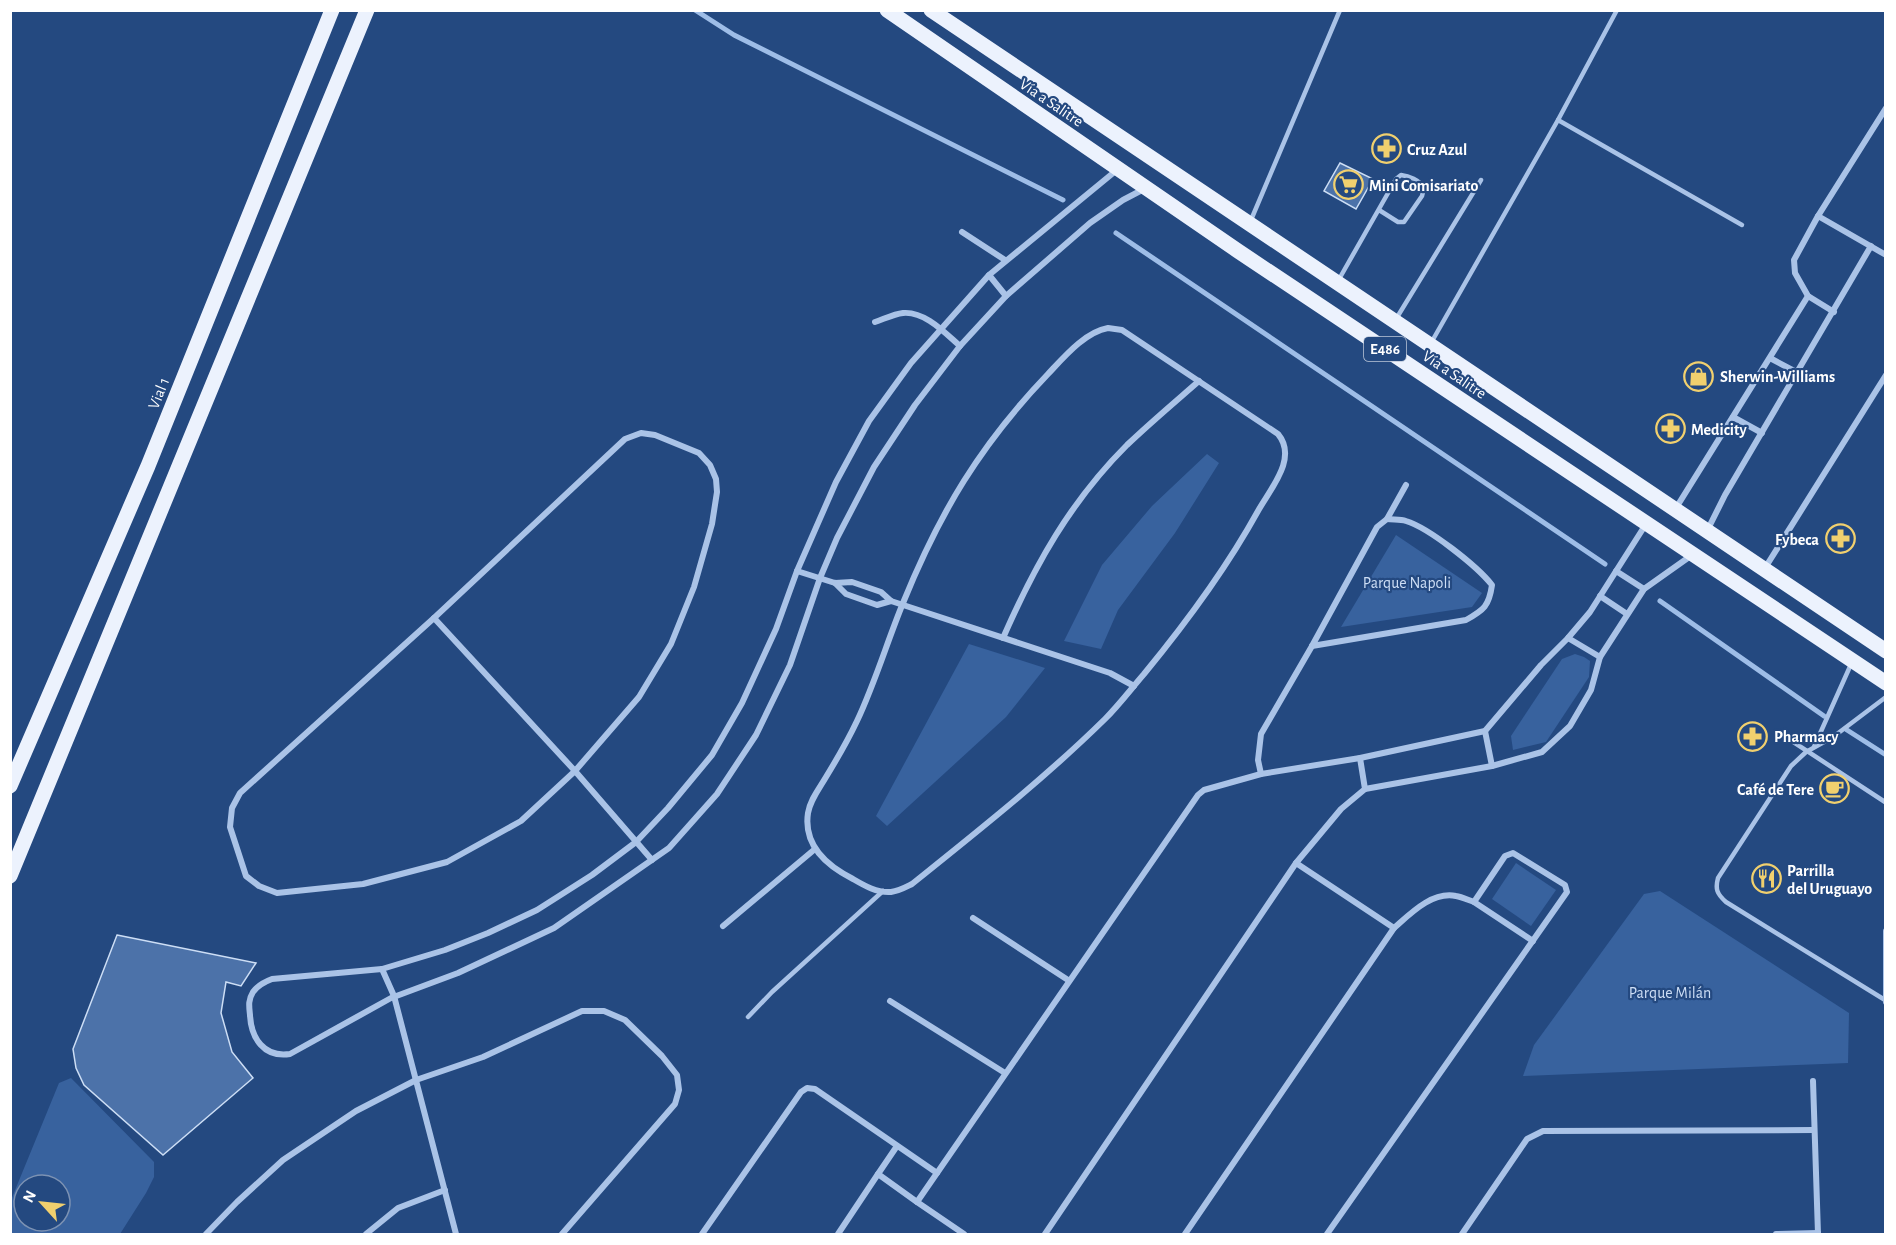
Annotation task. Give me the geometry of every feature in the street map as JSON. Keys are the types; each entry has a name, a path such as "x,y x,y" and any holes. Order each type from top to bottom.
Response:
{"main road":[{"name":"Vial 1","path":"10,786 148,466 332,10"},
{"path":"10,876 367,10"},
{"name":"Vía a Salitre","path":"887,10 1146,188 1886,683"},
{"name":"Vía a Salitre","path":"931,10 1249,226 1708,530 1886,651"}],"street":[{"path":"1834,312 1808,296 1795,273 1794,260 1818,216 1886,108"},
{"path":"1118,169 988,275 911,363 869,422 836,482 797,571 776,629 742,703 712,755 636,842 592,875 537,910 445,950 382,969 272,979 261,984 249,1000 250,1028 258,1042 269,1052 290,1054 394,996 458,973 554,928 669,848 717,794 756,735 790,665 820,578 842,528 874,467 915,405 960,346 1006,296 1090,223 1123,200 1146,188"},
{"path":"1818,216 1886,255"},
{"path":"962,232 1005,260"},
{"path":"1708,530 1725,495 1871,246"},
{"path":"988,275 1006,296"},
{"path":"1676,509 1808,296"},
{"path":"875,322 903,313 925,319 960,346"},
{"path":"1108,328 1122,330 1199,381 1278,434 1286,447 1285,460 1255,516 1219,574 1181,628 1107,717 1033,785 912,884 892,892 883,891 865,886 833,868 815,849 811,840 807,823 810,805 856,722 882,663 902,605 942,516 973,464 1028,395 1055,366 1094,332 1108,328"},
{"path":"1770,358 1798,373"},
{"path":"1764,569 1886,375"},
{"path":"1003,638 1037,565 1078,502 1126,446 1199,381"},
{"path":"1733,417 1762,433"},
{"path":"641,433 655,435 699,453 710,465 716,479 717,492 712,524 694,587 671,644 639,697 575,771 521,821 447,862 363,884 277,893 259,886 246,876 230,826 232,808 240,794 434,618 625,439 641,433"},
{"path":"1261,774 1258,749 1261,734 1272,711 1312,646 1377,527 1387,519 1406,484"},
{"path":"1312,646 1466,620 1483,610 1490,598 1492,585 1483,574 1429,533 1405,521 1387,519"},
{"path":"917,1202 1068,980 1198,795 1204,790 1261,774 1360,758 1485,730 1541,665 1569,638 1600,596 1646,524"},
{"path":"1045,1234 1296,863 1341,809 1365,789 1492,766 1542,753 1570,726 1591,690 1600,657 1644,589 1692,555"},
{"path":"797,571 835,583 852,582 881,592 891,601 1110,673 1134,686"},
{"path":"1616,571 1644,589"},
{"path":"835,583 846,594 877,604 891,601"},
{"path":"1600,596 1627,614"},
{"path":"434,618 575,771 652,860"},
{"path":"1569,638 1600,657"},
{"path":"1485,730 1492,766"},
{"path":"1360,758 1365,789"},
{"path":"723,926 815,849"},
{"path":"1327,1234 1567,892 1565,885 1513,853 1509,853 1474,902"},
{"path":"1296,863 1394,928"},
{"path":"1185,1234 1394,928 1419,906 1431,900 1454,895 1474,902 1533,941"},
{"path":"973,918 1068,980"},
{"path":"1885,1001 1886,931"},
{"path":"382,969 394,996 456,1234"},
{"path":"890,1000 1005,1073"},
{"path":"206,1234 283,1160 356,1111 416,1080 483,1057 582,1011 604,1011 625,1020 662,1056 677,1075 679,1090 675,1104 562,1234"},
{"path":"1776,1234 1818,1234 1813,1081"},
{"path":"702,1234 801,1092 807,1088 815,1089 937,1173"},
{"path":"1462,1234 1527,1139 1543,1131 1814,1130"},
{"path":"838,1234 897,1146"},
{"path":"878,1174 964,1234"},
{"path":"366,1234 398,1208 444,1190"}],"lane":[{"path":"1249,226 1340,10"},
{"path":"1430,345 1558,120 1617,10"},
{"path":"1558,120 1742,225"},
{"path":"1336,283 1379,210 1401,175 1421,183 1424,188 1422,196 1404,222 1398,222 1379,210"},
{"path":"1394,321 1481,180"},
{"path":"1814,747 1852,661"},
{"path":"1885,1001 1726,902 1715,888 1718,878 1791,766 1806,752 1833,737 1886,697"},
{"path":"1778,732 1885,802"},
{"path":"748,1017 772,992 883,891"}],"green space":[{"path":"1207,454 1219,463 1175,533 1118,610 1101,649 1064,641 1102,565 1152,506"},
{"name":"Parque Napoli","path":"1396,535 1482,593 1472,607 1341,627"},
{"path":"969,644 1045,668 1006,717 887,826 876,816"},
{"path":"1575,654 1590,661 1589,677 1546,742 1513,750 1511,736 1562,659"},
{"path":"1516,863 1556,890 1531,926 1492,899"},
{"name":"Parque Milán","path":"1660,891 1849,1013 1848,1063 1523,1076 1534,1045 1644,894"},
{"path":"71,1078 154,1162 154,1177 120,1234 11,1234 12,1198 12,1233 72,1233 72,1173 22,1173 59,1083"}],"building":[{"name":"Mini Comisariato","path":"1340,163 1373,179 1356,209 1324,191"},
{"path":"117,935 256,963 241,986 226,982 221,1013 232,1052 253,1078 163,1155 84,1085 76,1068 73,1049"}],"waterway":[{"path":"695,10 734,35 1063,200"},
{"path":"1116,233 1605,564"},
{"path":"1660,601 1824,716"},
{"path":"1847,730 1886,755"}],"place":[{"name":"Cruz Azul","path":"1386,149"},
{"name":"Mini Comisariato","path":"1348,185"},
{"name":"Sherwin-Williams","path":"1699,376"},
{"name":"Medicity","path":"1670,429"},
{"name":"Fybeca","path":"1840,539"},
{"name":"Pharmacy","path":"1753,736"},
{"name":"Café de Tere","path":"1835,789"},
{"name":"Parrilla del Uruguayo","path":"1766,879"}]}
